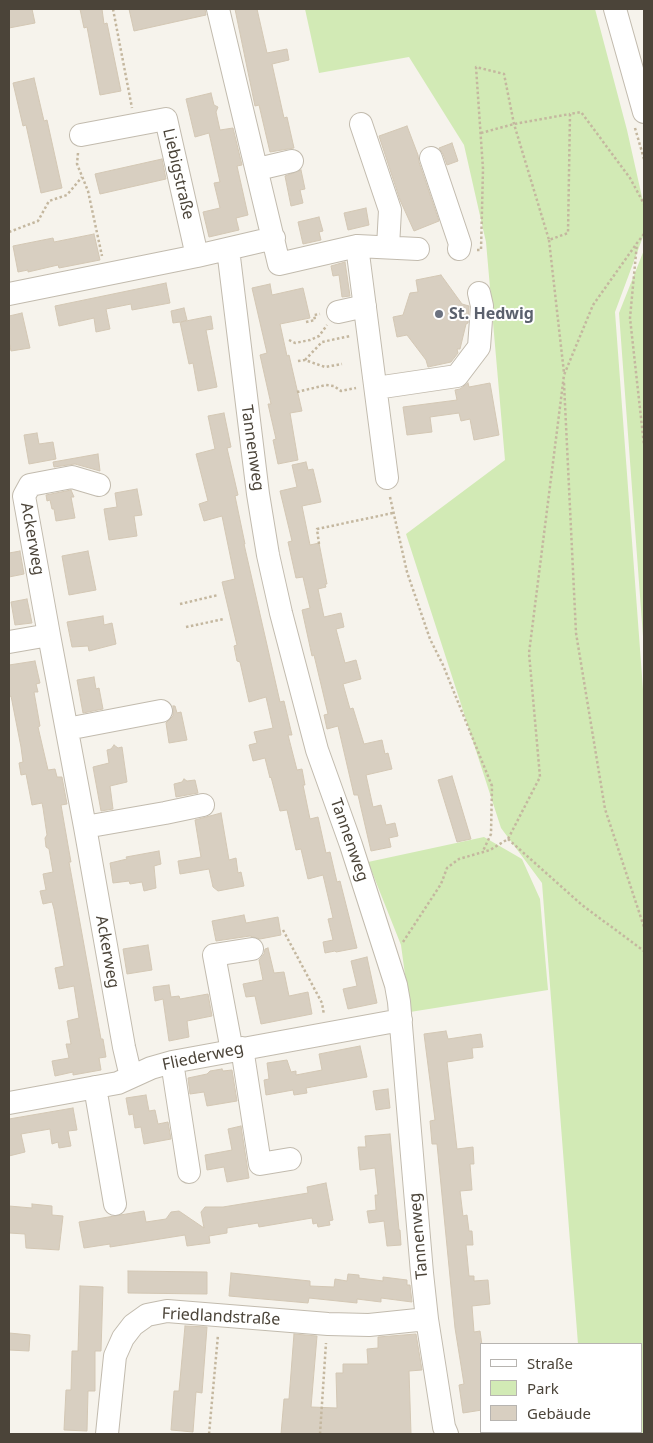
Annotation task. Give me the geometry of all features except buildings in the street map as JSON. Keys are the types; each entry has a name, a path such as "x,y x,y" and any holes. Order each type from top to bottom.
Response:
{"street":[{"path":"218,9 258,169 279,264 357,246 418,248"},
{"path":"615,9 644,112"},
{"name":"Liebigstraße","path":"81,135 166,119 196,256"},
{"path":"361,124 390,210 388,247"},
{"path":"431,158 460,244 459,249"},
{"path":"258,169 292,161"},
{"path":"9,294 274,238"},
{"path":"357,246 365,306 366,388 387,478"},
{"name":"Tannenweg","path":"228,249 258,494 281,614 317,750 387,952 396,985 401,1020 417,1222 427,1319 446,1434"},
{"path":"366,388 457,376 479,347 482,306 480,293"},
{"path":"335,316 365,306"},
{"name":"Ackerweg","path":"99,485 72,476 30,484 24,496 124,1048 131,1077"},
{"path":"9,642 49,635"},
{"path":"67,729 161,711"},
{"path":"85,826 203,805"},
{"path":"252,949 214,955 237,1050 260,1164 290,1159"},
{"name":"Fliederweg","path":"9,1103 118,1083 151,1068 172,1062 401,1020"},
{"path":"172,1062 189,1172"},
{"path":"92,1088 111,1205"},
{"name":"Friedlandstraße","path":"107,1434 115,1356 122,1338 133,1325 147,1315 168,1311 328,1324 370,1325 427,1319"}],"path":[{"path":"113,9 135,125"},
{"path":"459,249 482,250 483,169 476,67 504,74 514,124 549,240 564,376 576,633 605,808 644,927"},
{"path":"481,133 514,124 581,112 630,178 644,204"},
{"path":"549,240 568,233 570,114"},
{"path":"81,135 77,164 88,191 106,275"},
{"path":"9,232 38,220 49,201 67,195 82,177"},
{"path":"387,952 401,945 441,884 447,868 459,859 490,850 508,839 540,778 528,653 564,376 593,305 644,234"},
{"path":"637,242 630,318 644,445"},
{"path":"289,340 295,343 318,336 335,316"},
{"path":"305,360 322,342 355,334"},
{"path":"298,361 305,360 325,367 342,364"},
{"path":"296,392 326,385 334,386 341,391 366,388"},
{"path":"387,478 407,572 430,639 443,665 492,786 491,834 483,852"},
{"path":"319,544 317,529 394,512"},
{"path":"180,604 218,595"},
{"path":"186,628 224,618"},
{"path":"508,839 582,905 644,951"},
{"path":"283,930 322,1003 328,1033"},
{"path":"209,1434 219,1316"},
{"path":"320,1434 328,1324"}],"green space":[{"path":"305,9 595,9 627,130 644,206 644,234 615,312 644,703 644,1434 585,1434 643,1433 643,1343 578,1343 542,883 501,828 406,534 505,460 486,242 464,145 409,57 319,73"},
{"path":"644,250 644,650 619,313"},
{"path":"484,837 522,859 540,899 548,990 410,1012 401,945 368,862"}],"place":[{"name":"St. Hedwig","path":"439,314"}]}
